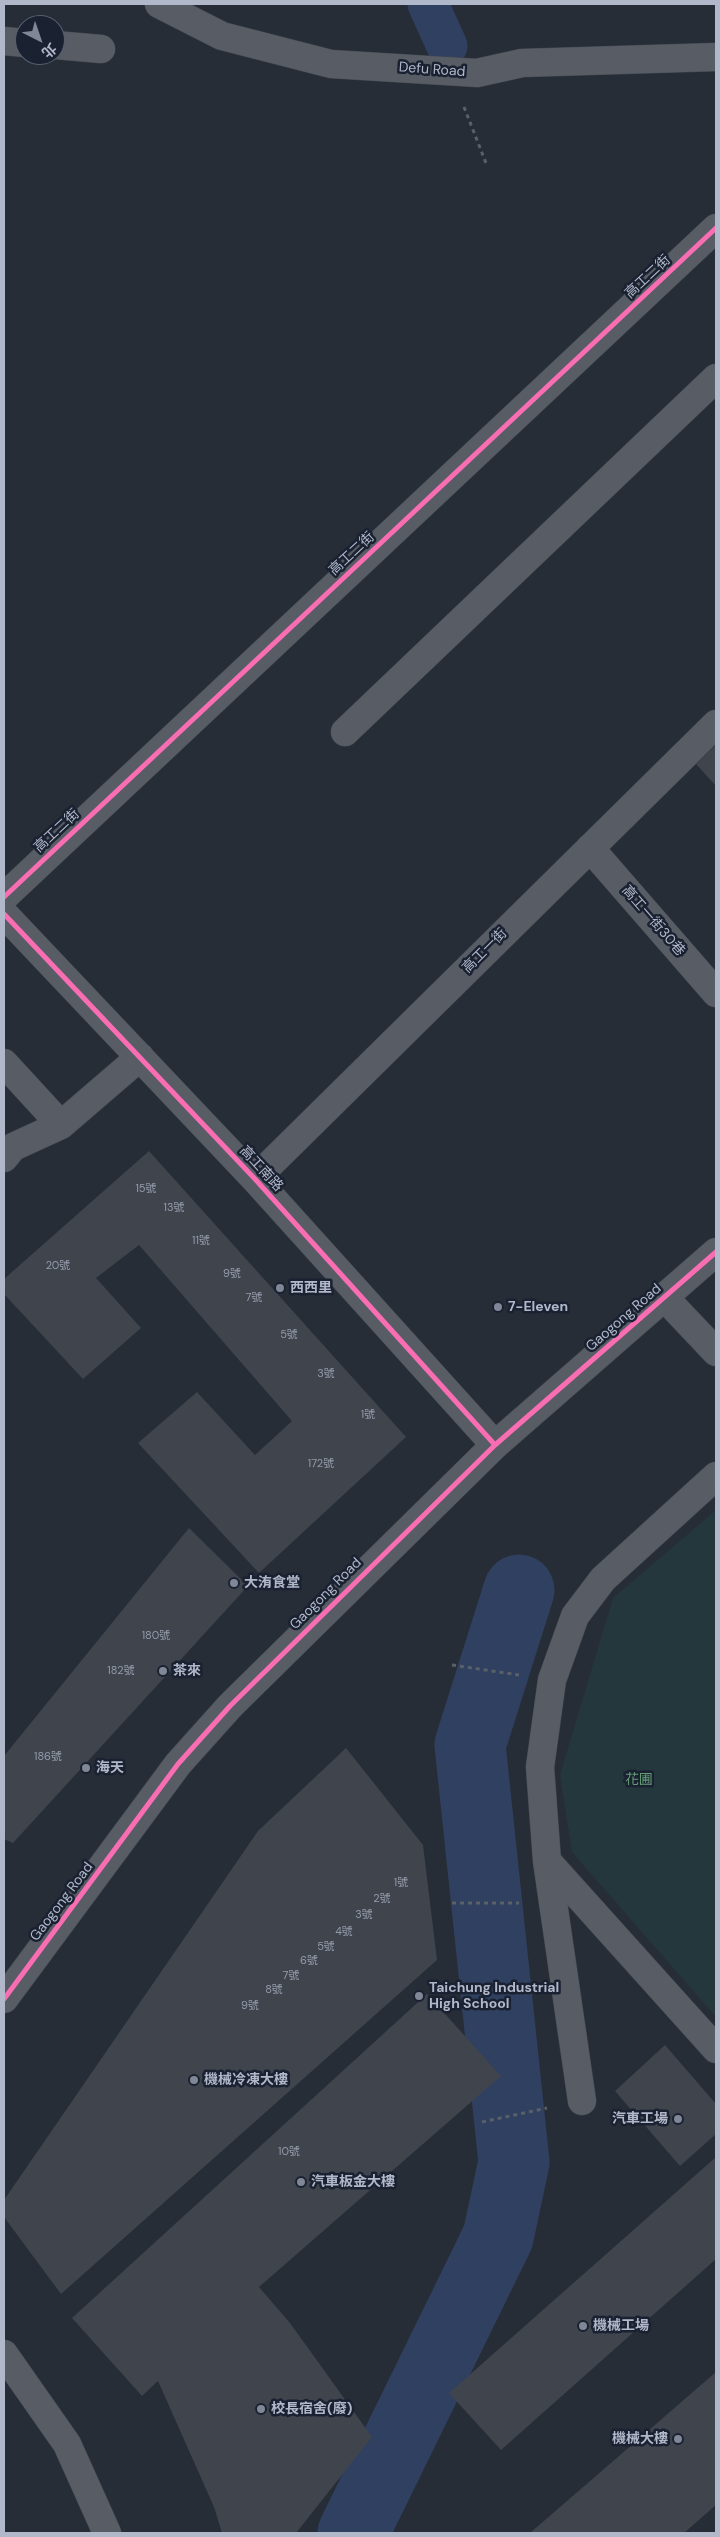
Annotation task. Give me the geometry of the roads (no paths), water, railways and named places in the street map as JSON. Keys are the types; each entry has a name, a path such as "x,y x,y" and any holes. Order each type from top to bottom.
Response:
{"street":[{"name":"Defu Road","path":"159,4 222,36 331,64 477,73 522,63 716,57"},
{"path":"65,47 101,49"},
{"name":"高工二街","path":"4,897 715,230"},
{"path":"344,732 716,378"},
{"name":"高工一街","path":"254,1178 716,724"},
{"name":"高工一街30巷","path":"590,848 716,993"},
{"name":"高工南路","path":"4,914 254,1178 495,1445"},
{"path":"4,1158 13,1147 61,1125 140,1057"},
{"path":"4,1063 61,1125"},
{"name":"Gaogong Road","path":"4,1999 178,1764 230,1706 495,1445 716,1252"},
{"path":"664,1297 716,1352"},
{"path":"582,2101 547,1861 540,1768 552,1680 575,1616 603,1579 716,1476"},
{"path":"547,1861 716,2049"},
{"path":"4,2354 68,2444 107,2533"}],"waterway":[{"path":"428,4 447,46"},
{"path":"353,2533 498,2237 514,2162 470,1745 519,1590"}],"place":[{"name":"西西里","path":"280,1288"},
{"name":"7-Eleven","path":"498,1307"},
{"name":"大洧食堂","path":"234,1583"},
{"name":"茶來","path":"163,1671"},
{"name":"海天","path":"86,1768"},
{"name":"Taichung Industrial High School","path":"419,1996"},
{"name":"機械冷凍大樓","path":"194,2080"},
{"name":"汽車工場","path":"678,2119"},
{"name":"汽車板金大樓","path":"301,2182"},
{"name":"機械工場","path":"583,2326"},
{"name":"校長宿舍(廢)","path":"261,2409"},
{"name":"機械大樓","path":"678,2439"}],"park label":[{"name":"花圃","path":"639,1780"}]}
